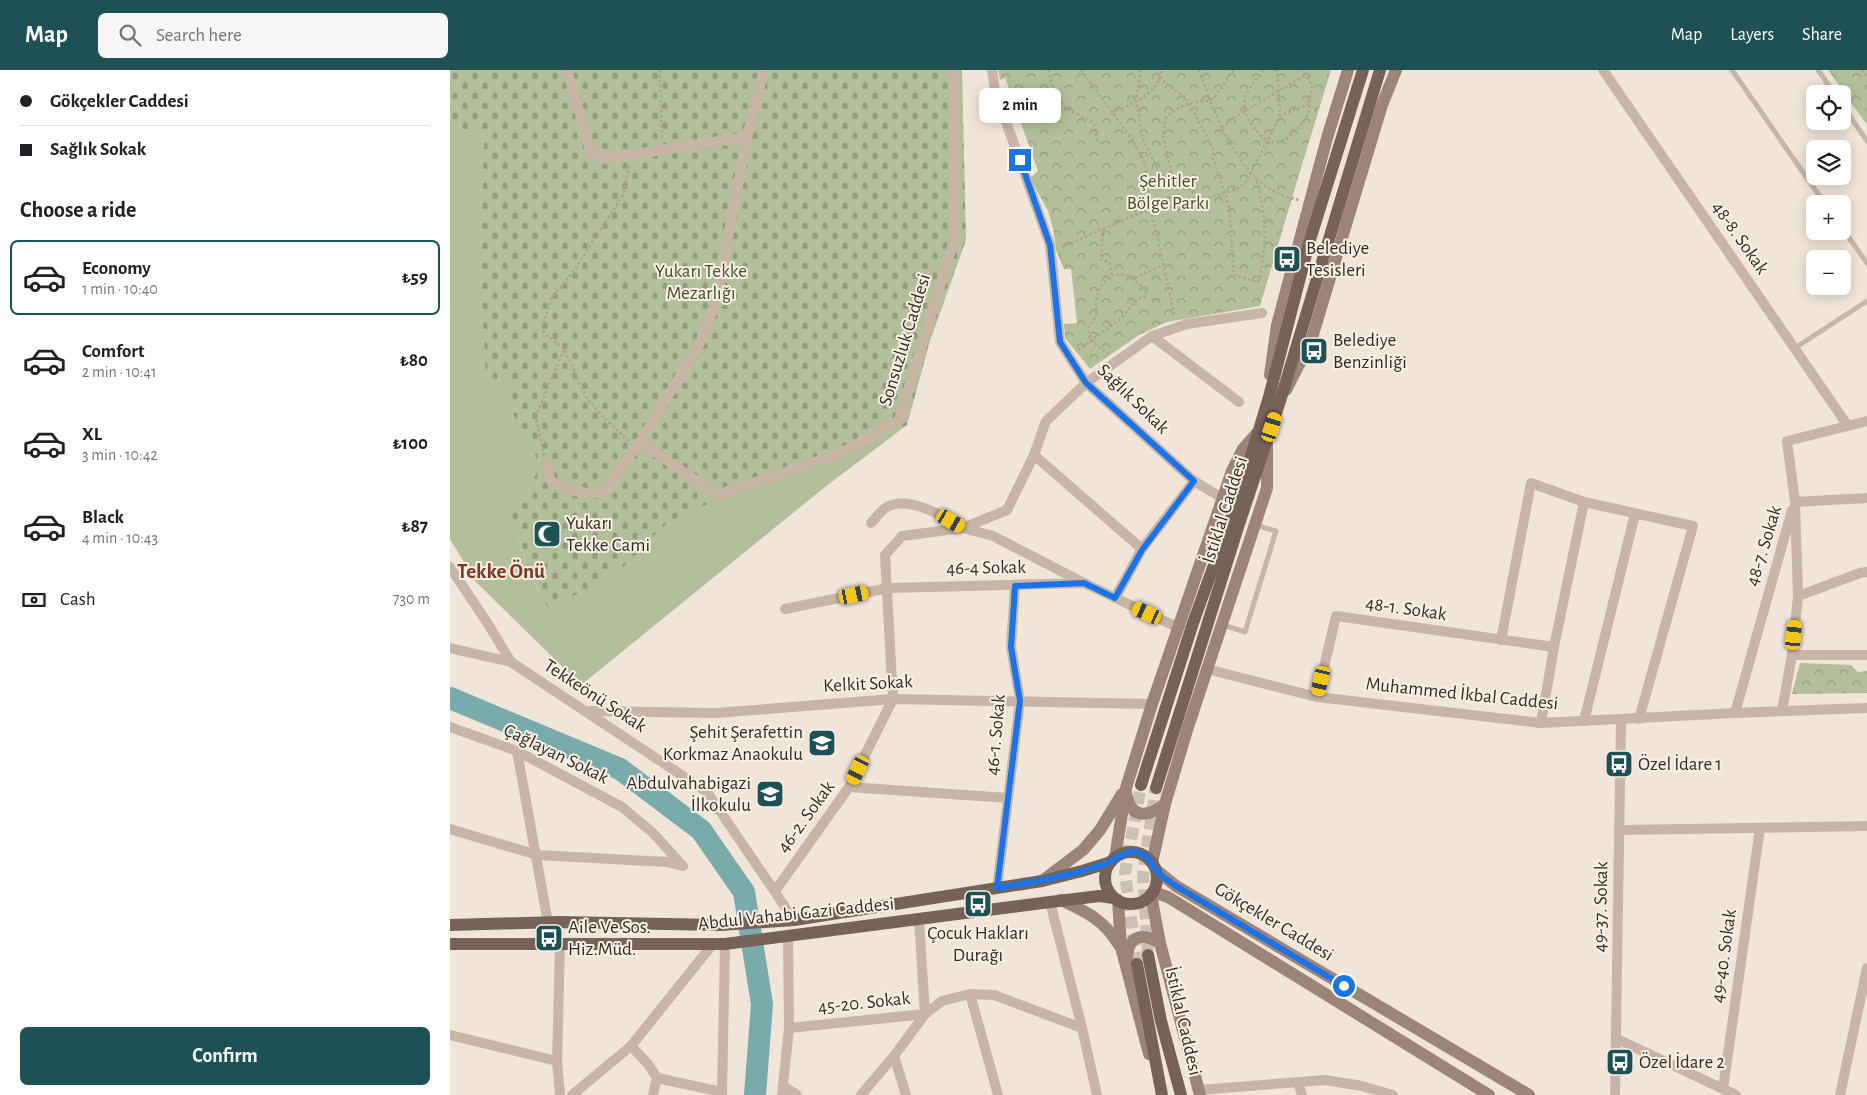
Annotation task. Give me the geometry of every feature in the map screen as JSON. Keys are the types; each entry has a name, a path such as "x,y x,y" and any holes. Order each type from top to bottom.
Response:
{"main road":[{"name":"İstiklal Caddesi","path":"1156,788 1239,524 1267,442 1308,243 1363,70"},
{"name":"İstiklal Caddesi","path":"1141,785 1193,623 1238,499 1258,432 1276,395 1380,70"},
{"path":"1126,852 1136,852 1145,856 1154,866 1157,883 1152,893 1144,901 1127,904 1116,899 1108,890 1105,880 1106,871 1113,860 1126,852"},
{"name":"Abdul Vahabi Gazi Caddesi","path":"450,925 548,922 720,925 794,920 1042,881 1082,872 1113,860"},
{"name":"Abdul Vahabi Gazi Caddesi","path":"450,944 712,945 788,937 1099,896 1116,899"},
{"name":"İstiklal Caddesi","path":"1148,955 1161,1021 1181,1095"},
{"name":"İstiklal Caddesi","path":"1132,966 1161,1095"}],"street":[{"path":"567,70 589,147 598,158 603,159 747,137"},
{"path":"546,466 551,482 557,485 582,492 600,493 605,490 638,445 700,344 716,302 747,137 764,70"},
{"name":"Sonsuzluk Caddesi","path":"638,445 717,495 841,453 899,420 954,240 954,70"},
{"name":"Sağlık Sokak","path":"992,70 995,91 1050,245 1060,342 1086,383 1194,481 1224,499"},
{"path":"1276,395 1270,378 1277,326 1327,138 1348,70"},
{"path":"1276,395 1297,370 1310,341 1382,105 1396,70"},
{"name":"48-8. Sokak","path":"1603,70 1848,426"},
{"path":"964,528 1007,510 1034,455 1046,421 1086,383 1152,336 1187,324 1262,313"},
{"path":"1152,336 1239,402"},
{"path":"1867,421 1787,441 1795,502 1867,498"},
{"path":"1113,860 1126,788 1152,704 1224,499 1232,471 1243,449 1258,432"},
{"path":"1154,866 1165,804 1267,488 1267,442"},
{"path":"1034,455 1142,550"},
{"path":"1115,598 1142,550 1194,481"},
{"path":"1502,640 1531,483 1584,502 1693,526 1639,718"},
{"path":"1541,724 1554,648 1584,502"},
{"name":"48-7. Sokak","path":"1782,711 1792,655 1798,596 1795,502"},
{"name":"48-7. Sokak","path":"1735,713 1795,502"},
{"path":"871,523 887,507 899,504 917,506 932,511 964,528 993,536 1084,583"},
{"path":"1584,721 1635,514"},
{"name":"46-2. Sokak","path":"775,891 850,787 893,698 885,555 902,536 964,528"},
{"path":"450,567 511,662"},
{"path":"1798,596 1867,572"},
{"name":"46-4 Sokak","path":"785,609 888,588 1084,583 1179,628"},
{"name":"46-1. Sokak","path":"997,888 1020,701 1011,647 1015,586"},
{"name":"48-1. Sokak","path":"1318,697 1336,616 1554,648"},
{"name":"Tekkeönü Sokak","path":"450,648 511,662 707,792 794,920"},
{"path":"1792,655 1867,655"},
{"name":"Muhammed İkbal Caddesi","path":"1207,669 1318,697 1541,724 1867,708"},
{"name":"Kelkit Sokak","path":"586,711 716,713 893,698 1152,704"},
{"name":"49-37. Sokak","path":"1615,1095 1621,830 1621,720"},
{"name":"Çağlayan Sokak","path":"450,727 517,751 622,807 653,833 683,866 666,862 536,855"},
{"path":"517,751 548,922"},
{"path":"850,787 1008,798"},
{"path":"1126,788 1128,804 1133,810 1146,815 1156,812 1165,804"},
{"path":"1042,881 1084,850 1100,830 1126,788"},
{"path":"1621,830 1867,826"},
{"name":"49-40. Sokak","path":"1722,1089 1760,828"},
{"path":"450,829 536,855"},
{"name":"Gökçekler Caddesi","path":"1154,866 1176,886 1529,1095"},
{"path":"1152,893 1160,943 1199,1092 1325,1080 1362,1086 1394,1095"},
{"name":"Gökçekler Caddesi","path":"1152,893 1168,897 1489,1095"},
{"path":"1116,899 1121,947"},
{"path":"1097,1095 1056,901 1084,910 1099,920 1110,930 1132,966"},
{"path":"861,1095 894,1056 925,1014 919,919"},
{"path":"1132,966 1127,954 1132,940 1138,936 1150,937 1160,943"},
{"path":"788,937 789,1028 782,1091 797,1095"},
{"path":"560,944 557,1061 560,1095"},
{"path":"631,1046 648,1064 657,1078 722,1094 725,944"},
{"path":"572,1095 631,1046 712,945"},
{"path":"1840,1095 1867,968"},
{"path":"970,994 998,1095"},
{"name":"45-20. Sokak","path":"789,1028 925,1014 942,1001 970,994 994,995 1082,1028"},
{"path":"450,1035 557,1061"},
{"path":"1617,1039 1736,1095"},
{"path":"894,1056 906,1095"},
{"path":"653,1095 657,1078"},
{"path":"1298,1083 1302,1095"}],"lane":[{"path":"1732,70 1819,195"},
{"path":"1818,70 1828,85"},
{"path":"1851,119 1867,142"},
{"path":"1851,240 1867,263"},
{"path":"1794,348 1867,301"},
{"path":"1222,625 1245,632 1276,531 1254,525"}],"path":[{"path":"660,70 662,149"},
{"path":"1048,70 1052,85 1064,107 1094,123 1097,140 1103,144"},
{"path":"1081,70 1130,138 1144,163 1162,265 1175,314 1175,328"},
{"path":"1141,70 1136,102 1142,139 1159,172 1180,186 1192,189 1202,200"},
{"path":"1112,112 1142,99 1159,78 1162,70"},
{"path":"1199,70 1222,128 1256,178 1275,192 1310,203"},
{"path":"1170,180 1170,170 1163,134 1166,117 1178,108 1200,100 1210,101 1215,97 1233,70"},
{"path":"1263,70 1248,91 1244,112 1249,122 1269,143 1285,140 1300,127 1309,112 1312,87 1301,70"},
{"path":"1050,245 1061,247 1151,210 1186,205 1237,189 1246,182 1252,173 1279,116 1277,70"},
{"path":"1862,70 1867,76"},
{"path":"1222,128 1244,112 1306,75"},
{"path":"1159,78 1186,98 1213,148 1213,159 1229,205 1234,275 1258,282 1264,262 1265,235 1262,198 1256,178"},
{"path":"1279,116 1309,104"},
{"path":"628,154 629,171 622,196 571,275 552,297 542,328 545,334 564,349 587,399 608,422 638,445"},
{"path":"1102,229 1101,260 1110,262 1112,275"},
{"path":"1133,279 1162,265"},
{"path":"1070,356 1091,341 1119,320 1138,299 1146,296 1146,290 1133,279 1124,275 1112,275 1098,290 1096,317 1089,323 1088,329 1091,341 1097,347 1120,359"},
{"path":"546,466 536,416 564,349"}],"green space":[{"name":"Yukarı Tekke Mezarlığı","path":"450,70 962,70 966,240 930,341 907,425 845,455 723,497 669,521 623,567 595,586 547,608 527,566 512,515 538,471 533,438 519,424 512,410 510,395 511,376 486,381 481,271 484,146 482,134 450,125"},
{"name":"Şehitler Bölge Parkı","path":"998,70 1331,70 1260,306 1167,322 1139,335 1090,369 1065,338 1064,324 1077,323 1071,269 1064,269 1056,250 1048,211 1030,178 1038,171 1005,78 1000,80"},
{"path":"1828,70 1867,70 1867,125 1851,102 1851,85 1839,85"},
{"path":"450,125 482,133 513,370 535,438 541,471 512,515 527,566 547,608 666,516 845,455 907,425 825,487 581,685 476,582 450,539"},
{"path":"1800,663 1851,665 1858,672 1867,671 1867,693 1792,694"}],"waterway":[{"path":"450,698 620,769 701,830 744,892 762,1004 755,1095"}],"tunnel":[{"path":"1137,964 1125,873 1141,785"},
{"path":"1148,955 1143,873 1156,788"}],"place":[{"name":"Belediye Tesisleri","path":"1287,259"},
{"name":"Belediye Benzinliği","path":"1314,351"},
{"name":"Yukarı Tekke Cami","path":"547,534"},
{"name":"Şehit Şerafettin Korkmaz Anaokulu","path":"822,743"},
{"name":"Özel İdare 1","path":"1619,764"},
{"name":"Abdulvahabigazi İlkokulu","path":"770,794"},
{"name":"Çocuk Hakları Durağı","path":"978,904"},
{"name":"Aile Ve Sos. Hiz.Müd.","path":"549,938"},
{"name":"Özel İdare 2","path":"1620,1062"}],"district":[{"name":"Tekke Önü","path":"501,571"}],"route":[{"path":"1020,160 1050,245 1060,342 1086,383 1194,481 1142,550 1115,598 1084,583 1015,586 1011,647 1020,701 997,888 1082,872 1111,862 1123,853 1136,852 1148,858 1156,870 1176,886 1344,986"}]}
